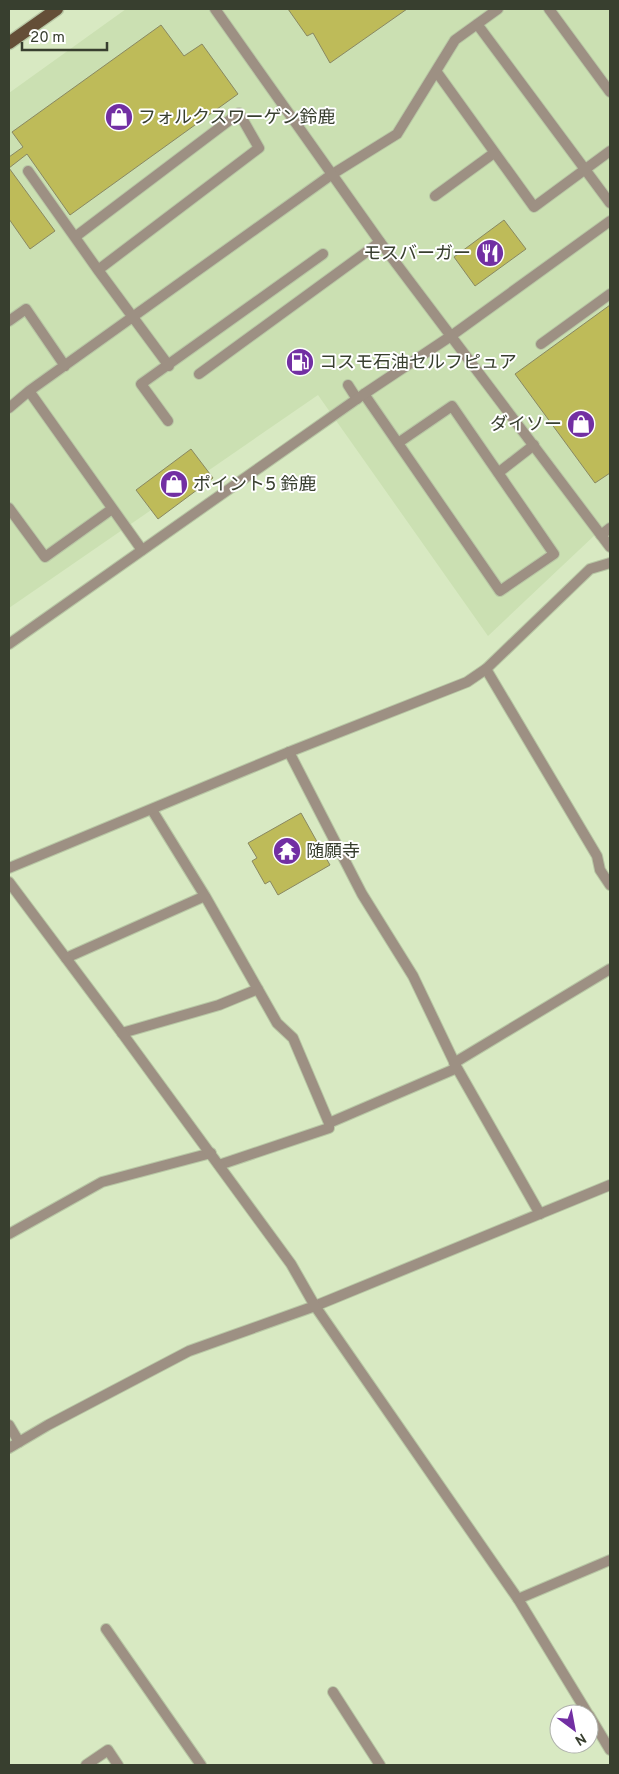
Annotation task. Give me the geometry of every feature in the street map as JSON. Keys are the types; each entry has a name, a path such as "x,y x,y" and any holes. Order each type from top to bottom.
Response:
{"main road":[{"path":"9,43 58,9"}],"street":[{"path":"216,9 331,175 610,548"},
{"path":"9,408 29,391 331,175 397,134 455,40 498,9"},
{"path":"548,9 610,92"},
{"path":"477,24 610,204"},
{"path":"436,71 534,207 610,151"},
{"path":"75,236 239,113 259,148 98,270"},
{"path":"435,196 494,153"},
{"path":"28,171 169,366"},
{"path":"9,644 360,396 451,336 610,221"},
{"path":"199,374 380,242"},
{"path":"168,421 141,384 169,366 323,254"},
{"path":"541,344 610,294"},
{"path":"9,320 26,309 65,366"},
{"path":"348,385 360,396 398,443 500,590 554,554 452,406 398,443"},
{"path":"29,391 142,550"},
{"path":"498,473 534,445"},
{"path":"9,508 45,558 112,509"},
{"path":"601,535 610,528"},
{"path":"9,868 289,752 467,682 486,670 590,569 610,563"},
{"path":"486,670 597,856 600,870 610,885"},
{"path":"289,752 362,894 413,976 455,1065 540,1214"},
{"path":"152,810 277,1023 293,1038 329,1123 329,1128 219,1165"},
{"path":"9,883 211,1153 291,1264 316,1306 518,1599 582,1704"},
{"path":"66,958 204,896"},
{"path":"329,1123 455,1065 610,969"},
{"path":"122,1033 218,1005 258,989"},
{"path":"9,1234 102,1182 211,1153"},
{"path":"9,1448 48,1425 189,1352 316,1306 610,1185"},
{"path":"9,1425 19,1442"},
{"path":"518,1599 610,1560"},
{"path":"106,1629 201,1765"},
{"path":"333,1692 380,1765"},
{"path":"599,1732 610,1750"},
{"path":"86,1765 108,1750 118,1765"}],"shaded area":[{"path":"126,9 610,9 610,523 488,636 318,395 9,608 9,93"}],"building":[{"path":"288,9 407,9 330,63 313,33 307,36"},
{"name":"フォルクスワーゲン鈴鹿","path":"161,25 184,56 202,44 238,94 70,215 27,154 9,168 9,157 23,147 12,132"},
{"path":"9,168 55,231 30,249 9,219"},
{"name":"モスバーガー","path":"504,220 526,249 475,286 454,257"},
{"name":"ダイソー","path":"610,305 610,473 595,483 515,374"},
{"name":"ポイント5 鈴鹿","path":"191,449 213,478 158,519 136,490"},
{"name":"随願寺","path":"301,813 330,865 278,895 270,881 265,884 252,861 257,858 248,843"}],"place":[{"name":"フォルクスワーゲン鈴鹿","path":"119,117"},
{"name":"モスバーガー","path":"490,253"},
{"name":"コスモ石油セルフピュア","path":"300,362"},
{"name":"ダイソー","path":"581,424"},
{"name":"ポイント5 鈴鹿","path":"174,484"},
{"name":"随願寺","path":"287,851"}]}
